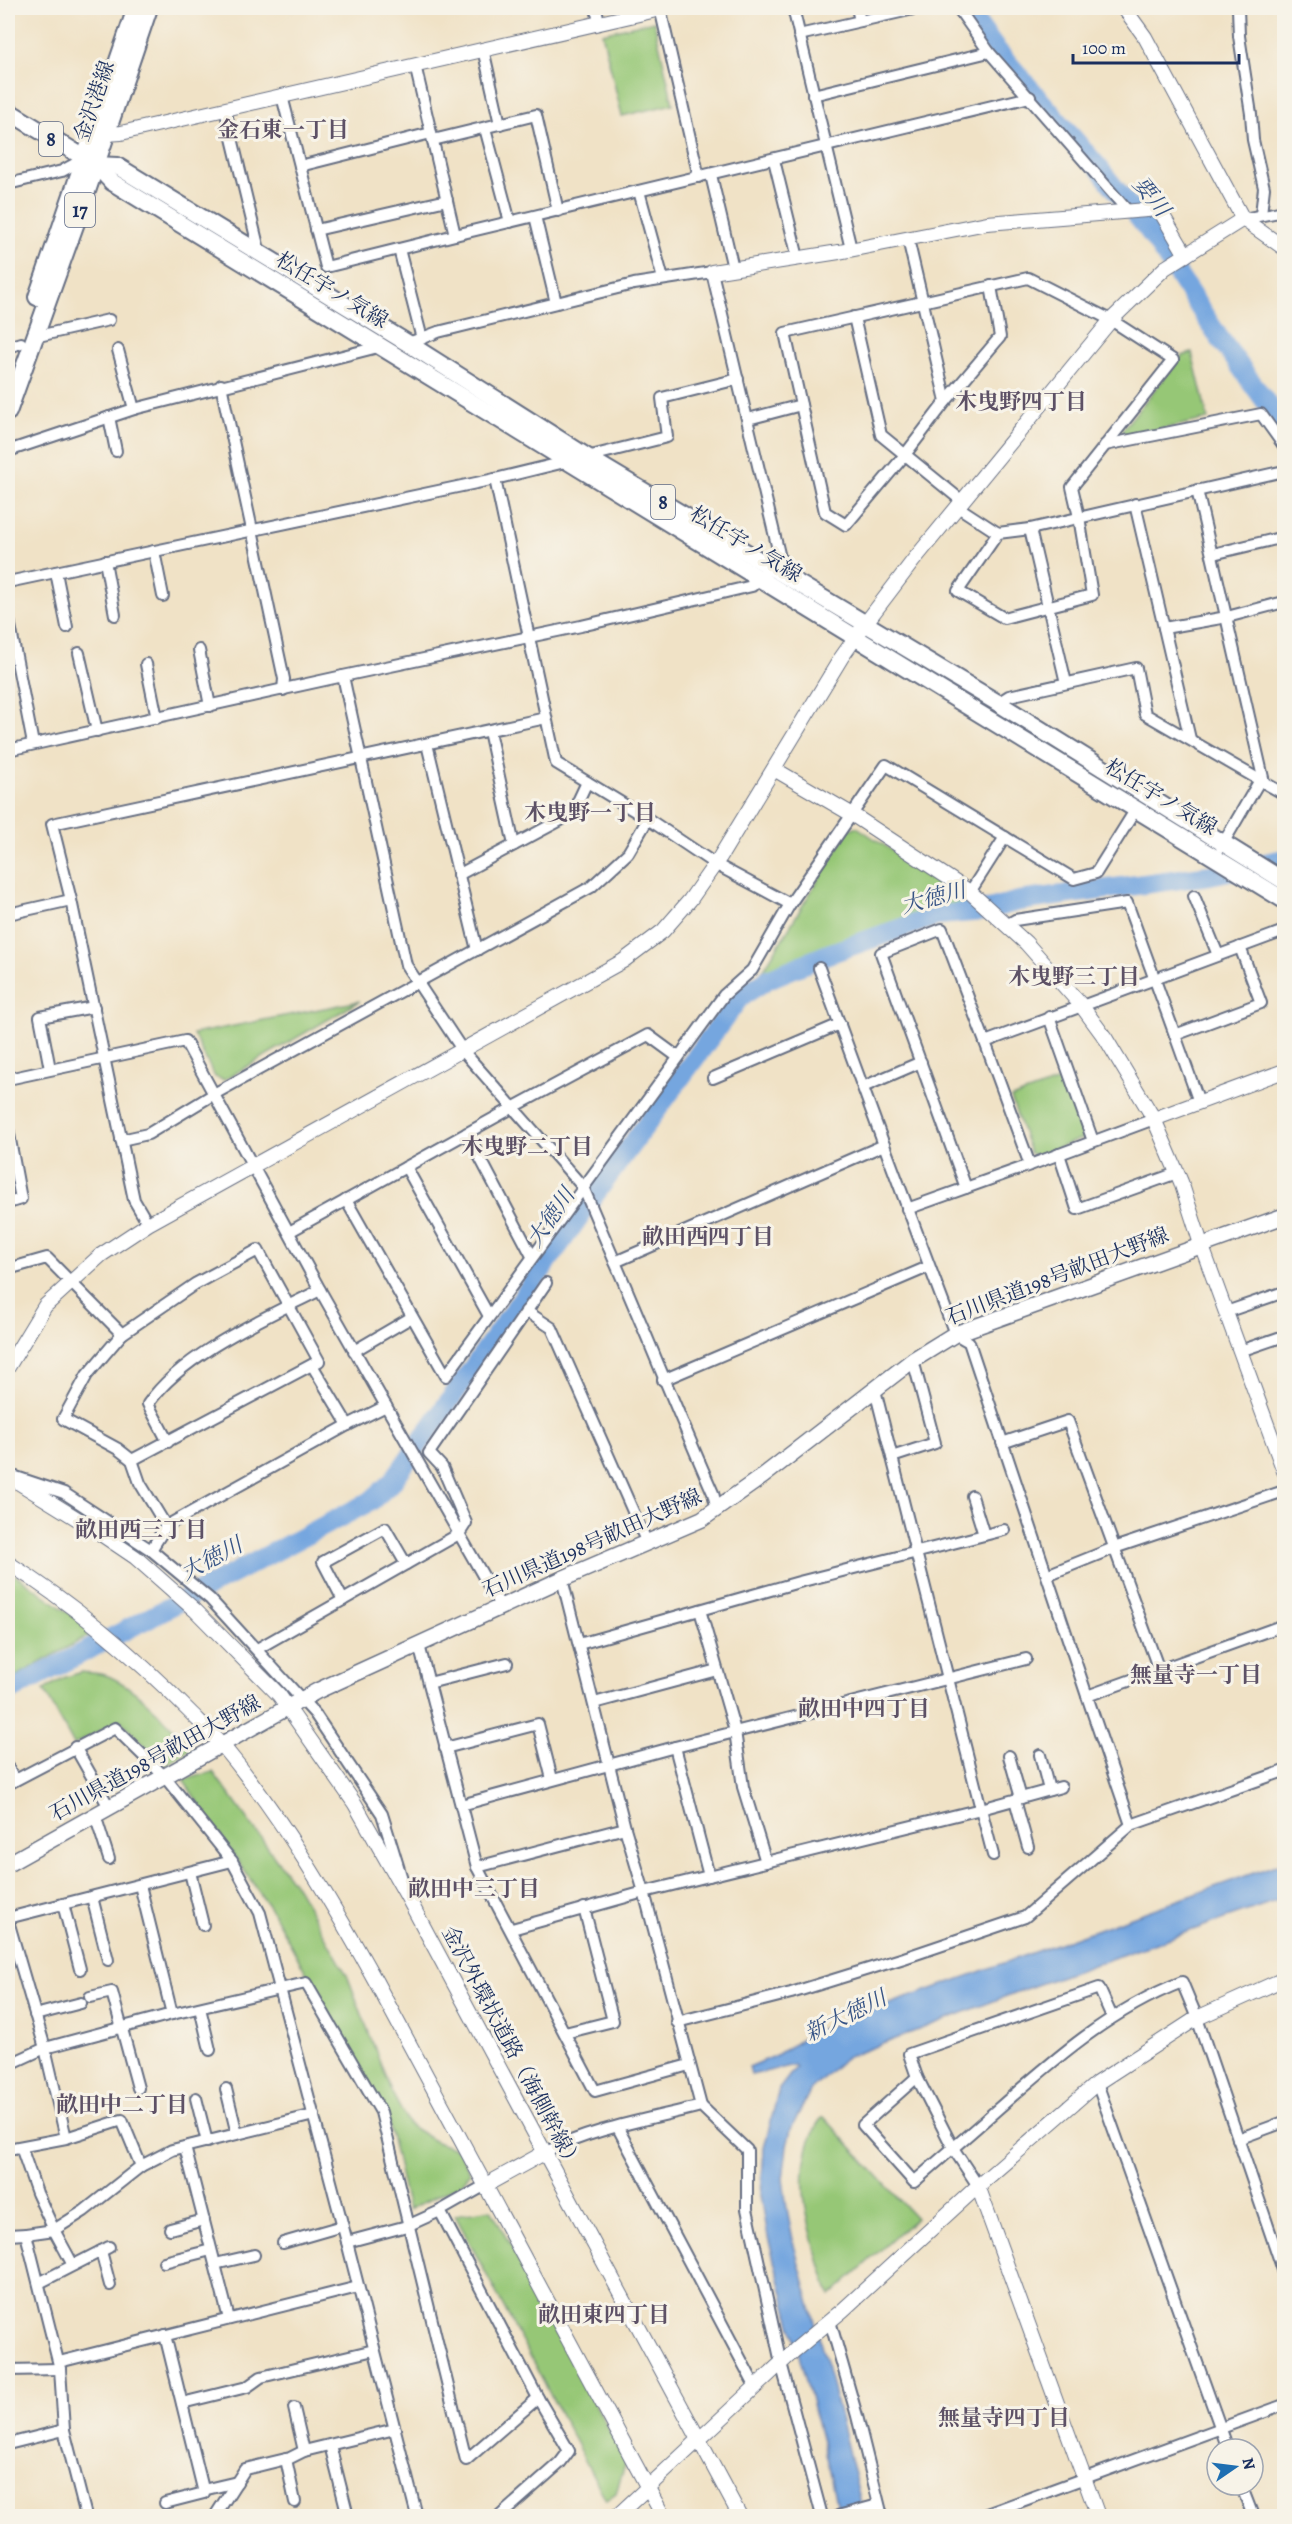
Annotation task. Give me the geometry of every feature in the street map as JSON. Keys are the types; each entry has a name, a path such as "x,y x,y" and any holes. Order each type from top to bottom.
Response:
{"main road":[{"name":"金沢港線","path":"8,380 90,162 136,8"},
{"name":"金沢港線","path":"100,131 149,8"},
{"name":"松任宇ノ気線","path":"8,111 90,162 117,166 381,346 566,461 766,573"},
{"name":"松任宇ノ気線","path":"256,261 416,342 766,573 861,631 1136,809 1219,850"},
{"name":"金沢港線","path":"8,412 21,342"},
{"name":"松任宇ノ気線","path":"861,631 998,703 1283,893"},
{"name":"石川県道198号畝田大野線","path":"8,1864 302,1699 562,1579 702,1519 914,1360 955,1334 1284,1216"}],"street":[{"path":"596,8 599,22"},
{"path":"100,131 121,133 662,8 705,176 733,268"},
{"path":"792,8 852,249"},
{"path":"857,8 860,21"},
{"path":"799,35 918,8"},
{"path":"958,8 989,52 1132,210"},
{"path":"1124,8 1145,37 1243,219 1284,248"},
{"path":"1238,8 1239,36 1253,140 1264,188 1261,214"},
{"path":"483,50 500,124"},
{"path":"813,95 989,52"},
{"path":"415,65 455,235"},
{"path":"282,96 326,267 1030,97"},
{"path":"225,109 256,261"},
{"path":"300,166 432,136 485,128 536,116 558,211"},
{"path":"485,128 510,222"},
{"path":"774,160 798,258"},
{"path":"8,184 90,162"},
{"path":"639,191 663,279"},
{"path":"316,230 447,200"},
{"path":"8,451 134,409 221,385 381,346 416,342 438,332 556,303 663,279 852,249 987,224 1159,209 1182,257"},
{"path":"8,1367 45,1306 101,1255 147,1224 464,1051 623,961 663,932 690,900 715,864 861,631 960,504 1111,320 1165,268 1182,257 1243,219 1284,211"},
{"path":"535,216 556,303"},
{"path":"908,238 946,401"},
{"path":"399,249 416,342"},
{"path":"8,750 752,586 780,558 712,272"},
{"path":"991,286 1000,337 846,525 825,512 785,333 854,316 921,301 1028,278 1111,320 1173,360 1072,487 1092,595 1004,618 958,591 998,533"},
{"path":"854,316 880,435 960,504 998,533 1030,529 1284,471"},
{"path":"21,342 110,320"},
{"path":"118,350 134,409"},
{"path":"8,582 495,479 667,437 662,398 738,379"},
{"path":"221,385 284,679 283,690"},
{"path":"748,419 801,405"},
{"path":"1105,445 1261,414 1284,446"},
{"path":"110,417 116,451"},
{"path":"495,479 556,763 648,819 715,864 790,904"},
{"path":"1197,490 1262,781 1219,850"},
{"path":"1135,504 1190,740"},
{"path":"1030,529 1066,683"},
{"path":"1213,554 1284,537"},
{"path":"154,551 163,596"},
{"path":"105,561 115,615"},
{"path":"56,572 67,627"},
{"path":"1164,628 1227,617 1284,602"},
{"path":"8,615 33,744"},
{"path":"198,650 210,706"},
{"path":"79,653 97,730"},
{"path":"146,664 157,718"},
{"path":"998,703 1009,696 1136,668 1145,714 1284,794"},
{"path":"343,676 406,965 464,1051 584,1190 653,1349 663,1380 713,1493 717,1509"},
{"path":"147,1224 134,1200 71,900 52,825 546,718"},
{"path":"489,731 514,845"},
{"path":"427,744 477,950"},
{"path":"346,1200 446,1376 532,1256 584,1190 724,995 752,970 790,904 886,765 1074,879 1096,873 1136,809"},
{"path":"774,768 853,815 970,892 1026,943 1081,1005 1106,1039 1154,1119 1177,1173 1284,1471"},
{"path":"458,875 572,814 588,782"},
{"path":"121,1140 148,1134 214,1094 591,886 628,853 648,819"},
{"path":"970,892 1005,837"},
{"path":"1194,896 1218,955"},
{"path":"8,914 71,900"},
{"path":"1004,923 1127,903 1199,1102"},
{"path":"966,1188 881,953 942,929 1030,1165"},
{"path":"985,1042 1284,931"},
{"path":"1175,1035 1261,1003 1240,947"},
{"path":"819,968 928,1267 955,1334 969,1342 1131,1826"},
{"path":"50,1069 40,1017 94,1007"},
{"path":"1049,1017 1093,1141"},
{"path":"713,1078 840,1024"},
{"path":"289,1232 648,1035 678,1057"},
{"path":"8,1079 185,1041 354,1351 501,1607"},
{"path":"863,1087 921,1062"},
{"path":"908,1209 1284,1071"},
{"path":"8,1129 21,1199 8,1203"},
{"path":"467,1133 532,1256"},
{"path":"615,1262 885,1145"},
{"path":"1059,1154 1077,1209 1177,1173"},
{"path":"406,1167 489,1316"},
{"path":"132,1460 319,1361 258,1250 195,1284 122,1334 87,1375 63,1419 118,1449 132,1460 140,1483 166,1526"},
{"path":"8,1269 47,1258 122,1334"},
{"path":"663,1380 928,1267"},
{"path":"257,1649 459,1534 466,1523 442,1467 429,1454 546,1283"},
{"path":"168,1442 148,1404 158,1391 184,1367 210,1350 320,1290"},
{"path":"1226,1312 1284,1292"},
{"path":"526,1311 552,1328 647,1543"},
{"path":"354,1351 412,1317"},
{"path":"1240,1351 1284,1336"},
{"path":"892,1457 935,1443 914,1360"},
{"path":"312,1365 348,1425"},
{"path":"875,1390 993,1855"},
{"path":"151,1550 166,1526 386,1406"},
{"path":"1002,1443 1068,1421 1159,1670"},
{"path":"8,1475 64,1492 151,1550 210,1599 302,1699 382,1814 407,1896"},
{"name":"金沢外環状道路（海側幹線）","path":"8,1475 135,1557 196,1611 289,1708 355,1804 407,1896 740,2517"},
{"path":"1047,1575 1114,1548 1284,1491"},
{"path":"972,1496 984,1535"},
{"path":"343,1600 323,1562 385,1528 406,1564"},
{"path":"579,1644 1004,1530"},
{"path":"8,1563 62,1599 100,1629 222,1744 288,1835 345,1926 663,2517"},
{"path":"562,1579 625,1828 701,2106 747,2150 747,2209 781,2362 822,2517"},
{"path":"700,1610 735,1731 743,1787 766,1862"},
{"path":"1088,1696 1284,1625"},
{"path":"419,1645 477,1867 512,1929 595,2091 689,2065"},
{"path":"461,1805 735,1731 1026,1659"},
{"path":"429,1683 507,1663"},
{"path":"594,1703 717,1670"},
{"path":"445,1748 538,1724 552,1779"},
{"path":"8,1768 11,1782 115,1728 164,1776 232,1861 260,1913 417,2517"},
{"path":"75,1747 102,1811 109,1859"},
{"path":"675,1747 710,1876"},
{"path":"1040,1755 1049,1790"},
{"path":"1009,1756 1028,1847"},
{"path":"677,2022 800,1990 1025,1917 1131,1826 1284,1771"},
{"path":"512,1929 644,1892 981,1809 1061,1786"},
{"path":"477,1867 625,1828"},
{"path":"66,2138 45,2048 8,1920 232,1861"},
{"path":"190,1872 203,1925"},
{"path":"140,1885 172,2014"},
{"path":"92,1897 108,1960"},
{"path":"63,1904 80,1969"},
{"path":"565,2033 613,2021 584,1908"},
{"path":"617,2517 781,2362 827,2324 978,2186 1097,2083 1197,2018 1284,1979"},
{"path":"917,2077 862,2125 914,2182 1112,2017 1154,1993 1182,1982 1197,2018 1283,2267"},
{"path":"8,2065 45,2048 280,1987 306,1983 381,2112 466,2460 538,2398"},
{"path":"1098,2517 978,2186 953,2148 917,2077 909,2054 1099,1988 1112,2017"},
{"path":"35,2015 112,1992 138,2088"},
{"path":"200,2008 210,2050"},
{"path":"1097,2083 1224,2437"},
{"path":"226,2090 237,2134"},
{"path":"196,2098 207,2142"},
{"path":"347,2242 407,2226 440,2211 484,2186 542,2147 559,2146 701,2106"},
{"path":"8,2235 54,2230 84,2211 141,2166 172,2150 314,2115"},
{"path":"8,2150 66,2138 122,2120 141,2166"},
{"path":"1238,2139 1284,2122"},
{"path":"618,2128 755,2386"},
{"path":"21,2147 37,2193 73,2265"},
{"path":"185,2147 229,2319"},
{"path":"440,2211 538,2398 569,2451 560,2463 500,2517"},
{"path":"170,2229 204,2220"},
{"path":"283,2243 342,2226"},
{"path":"26,2234 59,2365 64,2430 86,2517"},
{"path":"39,2283 105,2249 110,2285"},
{"path":"164,2262 212,2250"},
{"path":"215,2264 254,2254"},
{"path":"8,2370 59,2365 165,2335 358,2287"},
{"path":"827,2324 857,2416 876,2505 882,2517"},
{"path":"165,2335 204,2493 165,2503"},
{"path":"182,2403 247,2386 261,2377 374,2350"},
{"path":"981,2517 1083,2477 1284,2405"},
{"path":"294,2408 304,2451"},
{"path":"215,2517 245,2469 286,2459 304,2451 395,2429"},
{"path":"8,2444 64,2430"},
{"path":"330,2445 348,2517"},
{"path":"286,2459 295,2502"},
{"path":"203,2490 237,2482"},
{"path":"1246,2497 1253,2517"},
{"path":"838,2517 876,2505"}],"green space":[{"path":"654,21 673,104 622,116 602,33"},
{"path":"1192,353 1208,419 1126,437 1122,430 1182,356"},
{"path":"857,827 972,904 938,909 817,951 761,974 849,829"},
{"path":"360,1001 224,1080 215,1077 193,1034"},
{"path":"1067,1078 1085,1132 1083,1138 1038,1156 1030,1153 1011,1098"},
{"path":"8,1571 95,1632 8,1681"},
{"path":"82,1672 105,1675 128,1687 152,1707 192,1748 165,1766 120,1720 74,1745 44,1690 63,1678"},
{"path":"213,1772 298,1889 347,1975 391,2091 409,2125 436,2142 458,2150 470,2173 462,2184 408,2210 388,2121 273,1913 183,1780"},
{"path":"824,2117 916,2218 830,2296 812,2237 804,2196 806,2156 818,2123"},
{"path":"491,2209 626,2462 616,2493 606,2500 455,2215"}],"water":[{"path":"1284,1862 1284,1898 1025,1989 845,2058 811,2089 791,2129 783,2179 794,2245 861,2503 861,2516 839,2516 826,2457 768,2237 761,2195 764,2148 779,2089 796,2067 794,2065 751,2075 749,2067 775,2056 811,2033 837,2023"}],"waterway":[{"name":"要川","path":"966,8 995,48 1098,167 1149,231 1218,336 1284,427"},
{"name":"大徳川","path":"8,1692 371,1501 392,1482 601,1186 740,997 768,979 828,954 939,915 982,911 1019,901 1210,875 1284,859"}],"district":[{"name":"金石東一丁目","path":"283,129"},
{"name":"木曳野四丁目","path":"1021,401"},
{"name":"木曳野一丁目","path":"590,812"},
{"name":"木曳野三丁目","path":"1074,976"},
{"name":"木曳野二丁目","path":"527,1146"},
{"name":"畝田西四丁目","path":"708,1236"},
{"name":"畝田西三丁目","path":"141,1529"},
{"name":"無量寺一丁目","path":"1196,1674"},
{"name":"畝田中四丁目","path":"864,1708"},
{"name":"畝田中三丁目","path":"474,1888"},
{"name":"畝田中二丁目","path":"122,2104"},
{"name":"畝田東四丁目","path":"604,2314"},
{"name":"無量寺四丁目","path":"1004,2417"}],"water label":[{"name":"新大徳川","path":"845,2015"}]}
